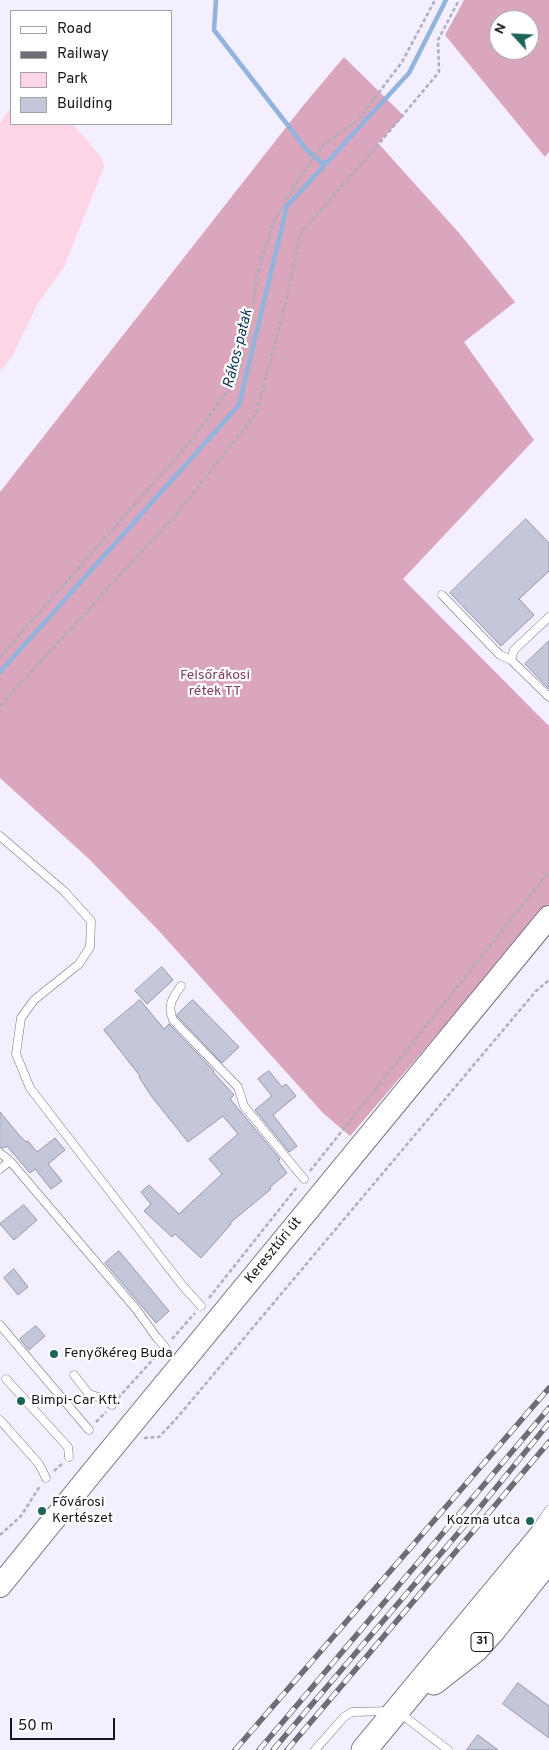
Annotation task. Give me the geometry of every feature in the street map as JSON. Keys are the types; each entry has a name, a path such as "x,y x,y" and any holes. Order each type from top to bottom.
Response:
{"main road":[{"name":"Keresztúri út","path":"0,1586 549,917"},
{"name":"31","path":"364,1750 549,1527"},
{"name":"31","path":"398,1709 476,1649 549,1559"}],"lane":[{"path":"442,595 500,655 511,660 549,697"},
{"path":"511,660 514,650 549,617"},
{"path":"0,836 65,892 91,921 90,947 80,964 34,1000 21,1018 16,1054 30,1088 182,1285 201,1306"},
{"path":"181,986 174,996 169,1011 173,1020 238,1087 244,1106 304,1179"},
{"path":"0,1153 10,1160 136,1309 165,1347"},
{"path":"0,1169 10,1160"},
{"path":"0,1325 89,1430"},
{"path":"74,1375 89,1394 108,1400 112,1405"},
{"path":"6,1379 68,1447 69,1457"},
{"path":"0,1420 39,1464 46,1478"},
{"path":"524,1559 542,1520 549,1510"},
{"path":"315,1750 344,1717 352,1712 398,1709 448,1750"}],"path":[{"path":"0,657 189,443 238,377 251,321 257,274 274,221 300,177 323,146 358,120 402,62 435,0"},
{"path":"0,706 178,512 256,414 284,310 301,232 372,152 439,72 438,40 460,0"},
{"path":"89,1430 201,1306 549,872"},
{"path":"123,1434 138,1438 159,1437 176,1419 530,999 549,980"},
{"path":"0,1535 21,1516 40,1484 69,1457"}],"green space":[{"path":"464,0 549,0 549,152 545,157 445,35"},
{"name":"Felsőrákosi rétek TT","path":"344,57 404,116 378,143 460,234 515,302 464,342 534,440 403,579 549,726 549,904 350,1136 323,1113 159,931 89,859 0,778 0,492 302,107"},
{"path":"10,108 10,125 74,125 102,158 104,167 64,267 37,305 12,357 0,371 0,123"}],"building":[{"path":"526,519 549,543 549,571 519,599 534,615 501,646 450,593"},
{"path":"549,641 549,689 525,664"},
{"path":"162,967 173,980 147,1004 135,991"},
{"path":"140,1000 164,1029 169,1024 214,1071 234,1095 230,1099 280,1159 278,1161 287,1173 230,1223 201,1258 175,1234 172,1237 144,1211 151,1204 141,1192 149,1185 179,1214 222,1174 209,1159 238,1134 223,1116 188,1142 152,1097 140,1076 104,1030"},
{"path":"193,1000 239,1047 222,1063 177,1015"},
{"path":"269,1071 282,1087 286,1084 296,1096 273,1115 297,1146 289,1152 255,1110 272,1096 258,1079"},
{"path":"0,1112 19,1135 26,1142 28,1141 37,1152 55,1138 65,1150 48,1164 62,1181 51,1189 35,1169 30,1173 7,1146 0,1147"},
{"path":"24,1205 37,1220 14,1240 0,1224"},
{"path":"119,1251 169,1311 156,1323 105,1263"},
{"path":"14,1269 28,1287 18,1295 4,1278"},
{"path":"36,1326 45,1336 29,1350 20,1339"},
{"path":"518,1683 549,1706 549,1738 503,1704"},
{"path":"478,1735 498,1750 467,1750"}],"waterway":[{"path":"216,0 214,30 307,150 325,165"},
{"name":"Rákos-patak","path":"0,672 239,405 287,206 409,73 446,0"}],"railway":[{"path":"235,1750 549,1388"},
{"path":"259,1750 549,1408"},
{"path":"273,1750 477,1511 549,1423"},
{"path":"287,1750 549,1442"}],"place":[{"name":"Fenyőkéreg Buda","path":"54,1354"},
{"name":"Bimpi-Car Kft.","path":"21,1401"},
{"name":"Fővárosi Kertészet","path":"42,1511"},
{"name":"Kozma utca","path":"530,1521"}]}
